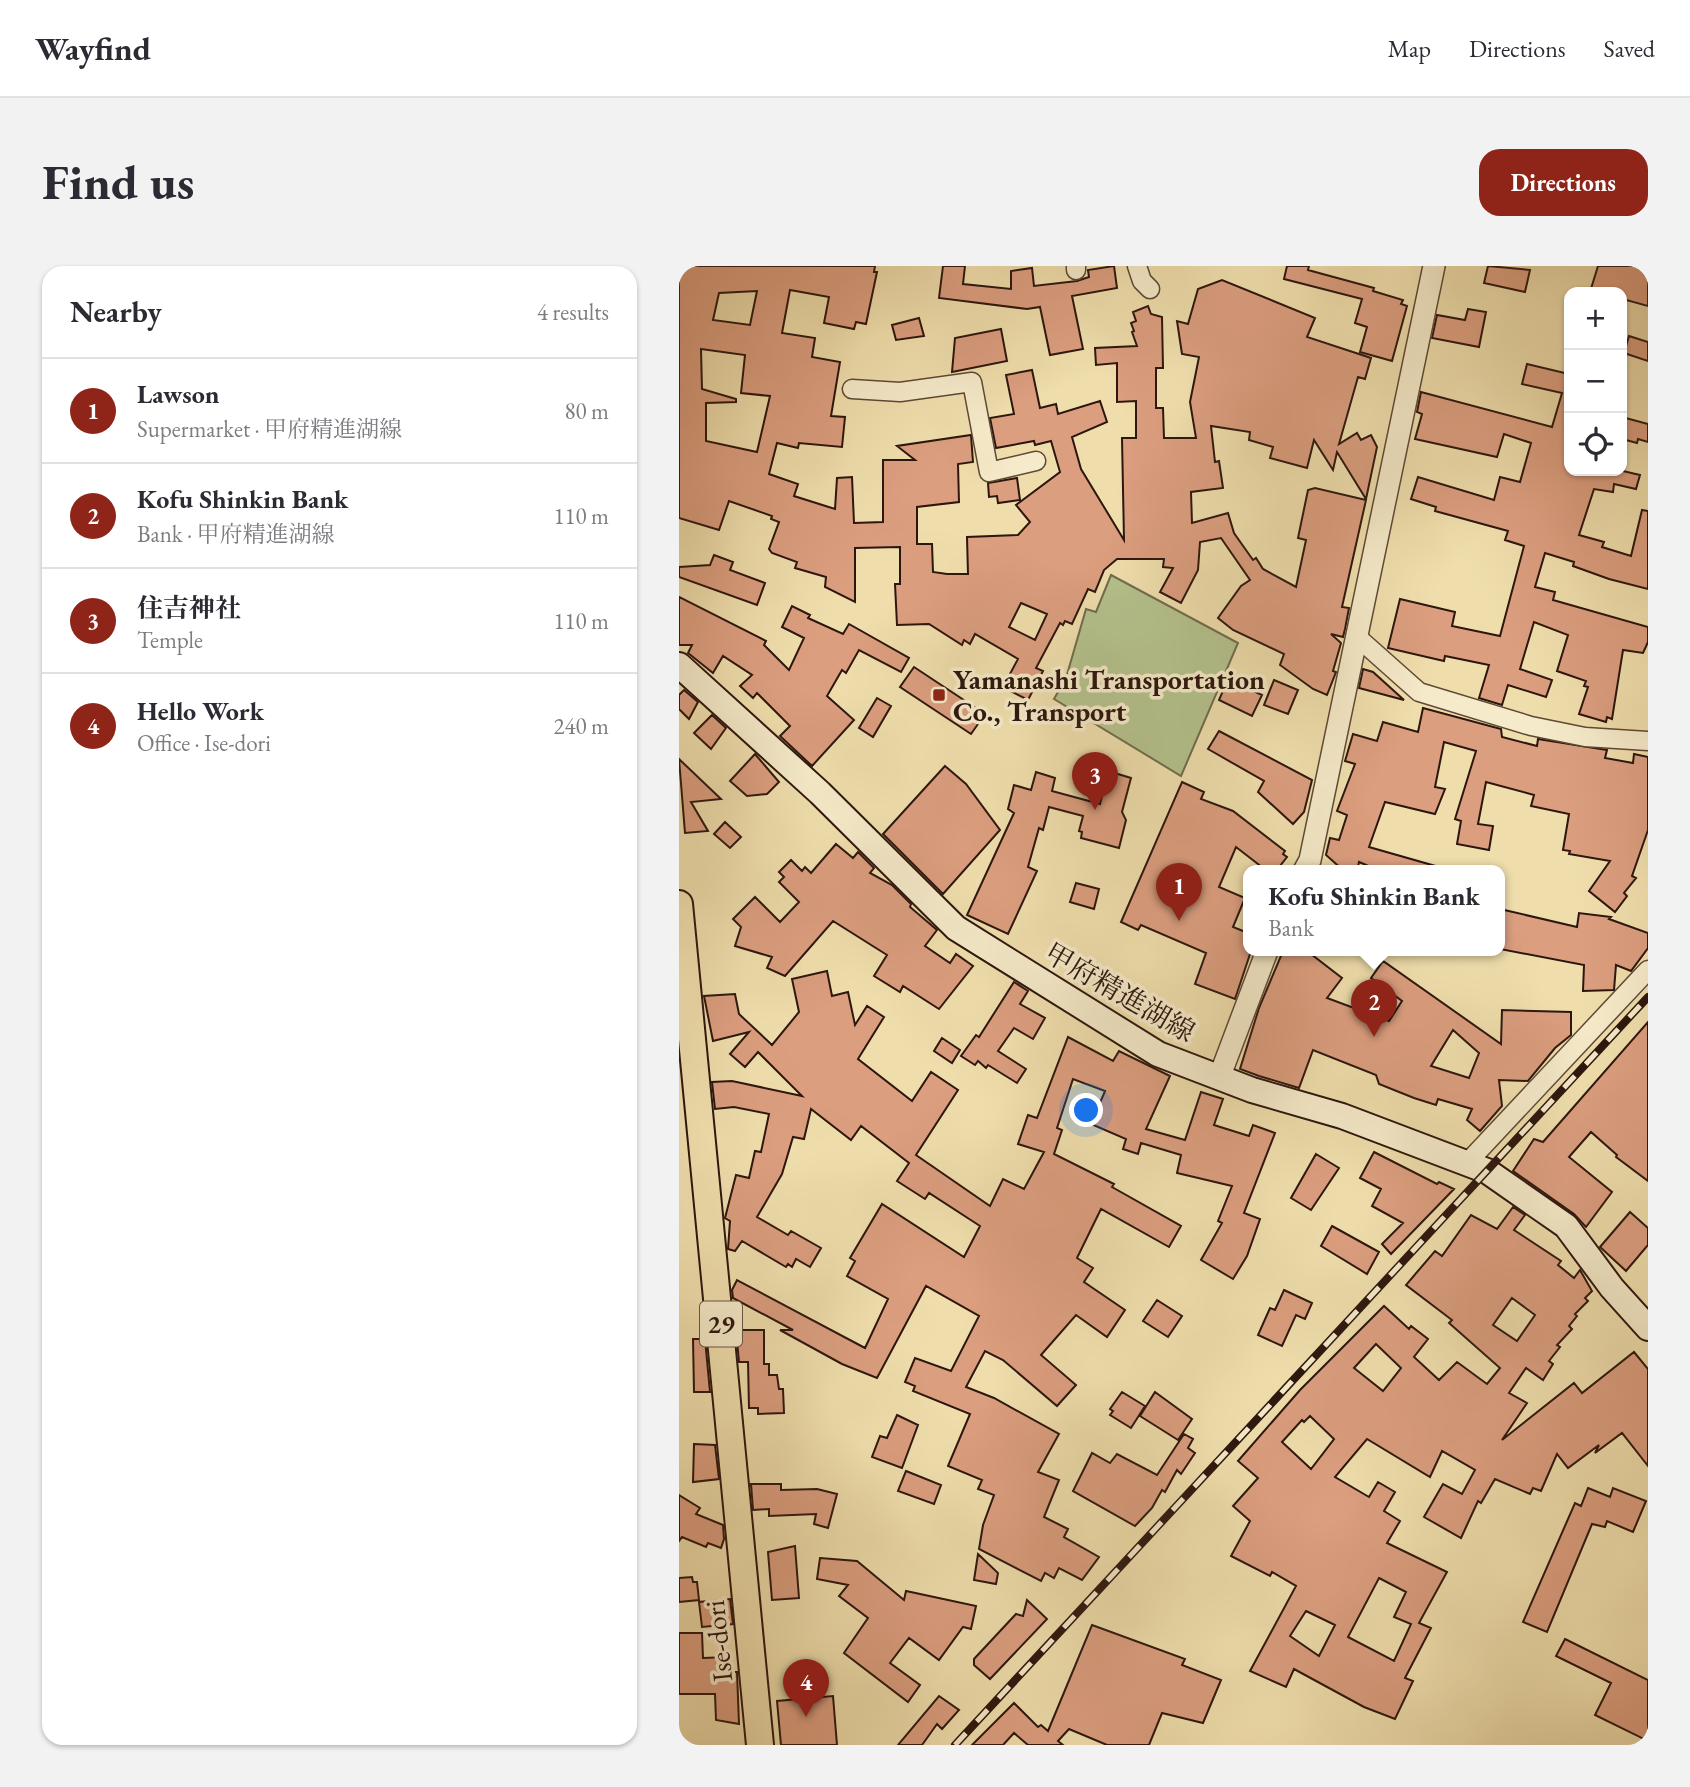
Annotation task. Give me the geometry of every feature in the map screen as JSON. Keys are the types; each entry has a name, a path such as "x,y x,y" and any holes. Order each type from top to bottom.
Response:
{"main road":[{"name":"甲府精進湖線","path":"679,666 820,793 956,928 1158,1054 1219,1078 1342,1116 1487,1171 1566,1226 1612,1288 1648,1328"},
{"name":"Ise-dori","path":"679,904 686,1041 760,1745"}],"street":[{"path":"1137,266 1142,281 1150,289"},
{"path":"1307,865 1434,266"},
{"path":"852,388 900,392 972,382 989,472 1036,461"},
{"path":"1356,636 1419,692 1531,726 1585,737 1648,741"},
{"path":"1219,1078 1265,956"},
{"path":"1468,1162 1648,970"}],"green space":[{"path":"1111,575 1238,643 1181,776 1054,699 1066,678 1086,609 1096,612"}],"building":[{"path":"679,266 875,266 874,272 877,272 866,324 856,322 854,329 824,323 829,297 790,290 782,333 815,338 812,357 840,362 831,416 845,417 842,447 799,443 798,448 777,443 769,474 798,484 794,496 835,509 837,478 852,477 854,523 883,522 883,460 915,460 897,446 971,435 973,462 958,464 959,502 917,507 917,544 932,544 933,572 947,574 968,574 967,537 1018,535 1030,522 1016,505 1060,472 1051,441 1035,445 1034,441 996,448 990,418 1014,414 1006,375 1032,370 1040,408 1056,404 1058,414 1100,401 1107,422 1072,437 1081,469 1124,540 1122,438 1136,438 1136,401 1117,402 1117,363 1096,365 1095,348 1137,346 1132,332 1131,323 1136,321 1133,312 1148,306 1151,314 1162,317 1163,368 1156,368 1156,408 1163,408 1164,438 1196,438 1190,402 1199,357 1182,354 1177,321 1188,324 1198,289 1222,280 1315,318 1307,337 1371,358 1365,379 1358,377 1339,444 1357,433 1361,440 1371,435 1377,447 1366,499 1337,452 1333,470 1314,440 1307,468 1270,458 1273,447 1249,440 1250,432 1211,426 1215,462 1219,461 1223,488 1191,492 1192,523 1228,513 1234,533 1253,560 1256,558 1263,569 1296,587 1306,540 1298,538 1308,490 1315,488 1366,500 1342,607 1349,608 1343,637 1331,634 1341,643 1333,671 1336,672 1327,695 1313,689 1280,665 1284,654 1233,630 1218,618 1241,586 1250,580 1221,538 1200,542 1198,570 1181,603 1160,592 1173,568 1163,567 1164,559 1117,559 1104,570 1095,592 1088,589 1072,624 1065,621 1063,625 1060,623 1036,668 1043,671 1028,700 1003,687 1018,659 975,634 970,644 964,640 962,645 929,624 897,625 895,584 900,584 900,547 855,548 855,602 825,587 826,577 795,568 797,562 772,553 769,549 779,522 771,519 772,516 729,501 719,530 679,518","holes":["757,291 750,325 713,320 719,293","701,349 745,355 741,393 770,396 757,452 706,441 706,403 736,402 736,399 702,389","1021,603 1047,614 1035,640 1009,627"]},
{"path":"943,266 965,266 963,284 1011,289 1011,271 1032,268 1034,286 1077,281 1089,277 1088,270 1114,266 1117,288 1072,296 1083,349 1050,355 1040,307 1027,309 939,298"},
{"path":"1287,266 1309,266 1308,270 1374,288 1373,291 1403,300 1401,304 1407,306 1392,361 1360,352 1367,327 1355,323 1362,299 1284,279"},
{"path":"1488,266 1530,270 1525,292 1484,283"},
{"path":"1598,266 1648,266 1648,306 1627,300 1627,287 1592,287"},
{"path":"1468,309 1486,312 1479,347 1432,338 1437,315 1465,320"},
{"path":"919,318 924,336 896,340 892,325"},
{"path":"1001,329 1007,361 952,372 955,338"},
{"path":"1629,336 1648,342 1648,361 1627,354"},
{"path":"1527,364 1564,373 1564,476 1627,476 1627,472 1640,475 1636,489 1614,484 1613,492 1594,489 1579,535 1604,542 1602,547 1631,556 1642,510 1648,511 1648,589 1609,579 1573,566 1574,562 1545,553 1535,587 1555,592 1553,600 1648,627 1648,642 1643,653 1623,650 1612,719 1607,717 1606,722 1579,714 1588,687 1584,686 1586,681 1557,671 1568,635 1534,622 1520,669 1552,680 1546,697 1508,685 1502,705 1479,698 1489,665 1445,656 1444,661 1388,648 1400,599 1455,612 1452,626 1500,636 1524,546 1505,540 1508,531 1435,511 1436,507 1411,499 1418,477 1494,500 1500,477 1520,482 1531,443 1504,434 1497,457 1415,439 1422,414 1417,412 1421,392 1552,427 1562,393 1522,384"},
{"path":"1627,418 1648,424 1648,442 1638,439 1637,443 1627,440"},
{"path":"1017,478 1020,500 998,503 997,496 989,497 988,483"},
{"path":"714,555 733,562 730,570 765,583 757,605 679,577 679,567 710,565"},
{"path":"679,597 766,641 764,645 789,670 804,638 782,627 792,606 810,615 808,618 843,634 849,624 909,658 901,672 859,650 846,673 842,670 827,696 854,720 812,766 780,736 790,726 757,693 753,698 740,686 752,675 723,656 713,673 688,653 692,645 679,645"},
{"path":"914,667 985,714 971,734 900,687"},
{"path":"1363,669 1373,672 1404,700 1359,688"},
{"path":"1228,679 1262,695 1252,716 1219,700"},
{"path":"1274,680 1298,690 1288,714 1264,705"},
{"path":"684,690 698,702 689,719 679,709 679,695"},
{"path":"877,698 891,706 873,737 859,728"},
{"path":"1423,708 1501,729 1502,737 1537,746 1538,739 1607,750 1605,758 1633,763 1634,754 1648,757 1648,830 1632,876 1636,878 1624,893 1627,896 1615,912 1589,891 1610,861 1569,854 1570,851 1563,850 1569,814 1531,806 1534,795 1486,782 1478,824 1493,826 1489,850 1457,844 1461,821 1455,819 1476,751 1444,742 1435,787 1445,789 1435,814 1385,802 1369,847 1432,865 1366,865 1359,862 1358,865 1337,865 1326,855 1330,838 1339,840 1347,815 1337,811 1355,764 1345,761 1353,734 1377,741 1383,722 1418,732"},
{"path":"712,715 726,728 711,749 694,733"},
{"path":"1219,731 1312,780 1304,812 1293,824 1258,792 1264,781 1208,749"},
{"path":"755,754 779,782 767,794 747,796 730,781"},
{"path":"679,759 721,799 691,802 708,831 685,833"},
{"path":"945,766 966,784 1000,830 943,894 883,834"},
{"path":"1108,771 1131,778 1122,812 1126,820 1119,848 1081,838 1082,832 1079,831 1083,816 1049,807 1043,830 1039,828 1028,867 1037,871 1008,934 967,915 1014,813 1008,809 1014,785 1031,790 1036,772 1055,778 1052,791 1100,804"},
{"path":"1182,782 1204,792 1201,799 1233,811 1285,851 1283,854 1287,857 1281,865 1259,865 1236,847 1219,887 1243,897 1233,927 1243,931 1243,956 1249,956 1235,999 1195,984 1206,953 1141,925 1138,930 1121,922"},
{"path":"725,822 741,837 730,848 714,834"},
{"path":"836,844 853,858 858,852 874,868 870,873 892,885 911,904 910,907 937,930 925,946 950,963 956,954 973,966 939,1009 903,986 900,992 874,976 887,955 833,921 785,976 767,968 772,957 735,946 741,927 733,919 755,897 780,922 799,902 779,882 784,877 779,872 791,860 802,871 805,867 811,873"},
{"path":"1076,883 1099,889 1094,909 1070,902"},
{"path":"1505,910 1577,927 1579,913 1611,917 1609,919 1648,933 1648,948 1631,971 1616,965 1614,990 1583,991 1584,965 1505,950"},
{"path":"1281,956 1313,956 1342,978 1327,998 1389,1021 1402,1001 1371,978 1383,961 1501,1044 1502,1010 1571,1012 1571,1035 1555,1048 1528,1081 1499,1080 1502,1106 1480,1131 1467,1120 1472,1109 1438,1099 1436,1105 1414,1098 1379,1084 1376,1075 1313,1050 1299,1088 1240,1069 1259,1008","holes":["1453,1030 1479,1053 1469,1078 1431,1066"]},
{"path":"827,971 832,996 848,992 855,1025 867,1006 884,1017 858,1059 912,1101 931,1072 958,1090 916,1155 990,1206 1003,1179 1024,1189 1044,1152 1018,1144 1028,1115 1037,1118 1068,1037 1113,1061 1119,1051 1170,1076 1146,1129 1185,1140 1201,1092 1223,1099 1214,1125 1249,1136 1253,1125 1275,1133 1244,1213 1260,1219 1247,1256 1233,1279 1201,1260 1222,1223 1218,1221 1232,1186 1177,1173 1181,1155 1141,1143 1138,1154 1123,1149 1126,1139 1091,1124 1105,1091 1073,1079 1057,1128 1062,1130 1054,1154 1114,1184 1112,1187 1181,1226 1169,1247 1101,1209 1077,1258 1093,1268 1084,1282 1125,1310 1107,1337 1076,1315 1041,1355 1076,1385 1057,1406 1003,1360 985,1351 966,1387 994,1398 1059,1434 1038,1472 1059,1480 1044,1517 1068,1529 1064,1537 1099,1557 1082,1580 1059,1568 1054,1578 1045,1573 1041,1581 979,1549 983,1525 994,1495 978,1489 982,1480 948,1466 970,1414 913,1391 915,1386 905,1382 915,1358 951,1371 979,1316 926,1286 877,1378 842,1364 780,1330 793,1330 733,1298 732,1290 737,1280 865,1348 888,1299 847,1276 855,1261 850,1258 882,1204 964,1257 980,1226 929,1193 925,1199 897,1181 909,1163 861,1126 851,1140 811,1109 804,1139 793,1137 782,1174 757,1217 788,1235 791,1231 821,1248 810,1267 796,1259 792,1267 788,1264 786,1267 742,1241 735,1251 728,1249 730,1221 725,1218 736,1175 749,1178 755,1151 761,1152 769,1114 734,1107 715,1109 712,1082 732,1081 802,1096 758,1052 745,1067 730,1054 749,1032 713,1041 704,996 735,994 739,1014 772,1045 799,1012 792,979"},
{"path":"1014,982 1028,991 1020,1004 1045,1018 1033,1039 1014,1028 998,1051 1026,1069 1017,1083 988,1065 986,1068 978,1061 975,1065 961,1056 976,1035 979,1037"},
{"path":"1648,1022 1648,1181 1616,1157 1617,1155 1591,1132 1569,1157 1612,1192 1586,1227 1574,1214 1513,1171 1534,1139 1543,1142"},
{"path":"942,1038 960,1050 952,1063 934,1051"},
{"path":"1374,1152 1437,1184 1439,1182 1454,1189 1391,1254 1382,1244 1403,1223 1372,1206 1381,1189 1360,1178"},
{"path":"1316,1154 1339,1168 1311,1210 1291,1198"},
{"path":"1513,1207 1525,1215 1514,1230 1561,1261 1558,1265 1574,1278 1580,1270 1592,1291 1585,1298 1588,1301 1575,1314 1577,1316 1569,1326 1572,1329 1557,1345 1560,1347 1549,1361 1553,1364 1543,1380 1526,1368 1509,1393 1527,1403 1502,1440 1574,1383 1582,1393 1634,1352 1648,1369 1648,1466 1622,1433 1595,1453 1599,1445 1568,1468 1557,1454 1541,1491 1533,1488 1530,1494 1495,1479 1481,1503 1478,1501 1461,1538 1424,1517 1443,1484 1462,1494 1475,1470 1442,1451 1430,1477 1367,1439 1335,1477 1369,1497 1378,1482 1395,1492 1384,1511 1400,1521 1387,1543 1447,1572 1419,1623 1431,1628 1405,1678 1413,1681 1395,1719 1364,1707 1294,1669 1286,1687 1250,1671 1296,1586 1272,1572 1270,1576 1231,1556 1250,1521 1233,1506 1258,1478 1238,1461 1300,1390 1384,1306 1409,1329 1411,1326 1428,1339 1414,1357 1439,1380 1457,1362 1487,1384 1500,1368 1449,1323 1452,1320 1406,1285 1435,1251 1442,1256 1471,1215 1497,1229","holes":["1512,1298 1535,1315 1517,1341 1493,1325","1376,1344 1401,1368 1383,1391 1354,1368","1310,1416 1334,1439 1311,1469 1282,1442 1302,1420 1304,1422","1379,1578 1406,1592 1394,1617 1411,1624 1394,1661 1348,1637","1306,1611 1335,1625 1319,1656 1290,1636"]},
{"path":"1630,1212 1648,1228 1648,1245 1626,1271 1600,1247"},
{"path":"1332,1226 1379,1252 1367,1274 1321,1246"},
{"path":"1284,1290 1312,1303 1305,1319 1296,1315 1282,1346 1258,1335 1270,1308 1275,1310"},
{"path":"1157,1300 1182,1316 1168,1337 1143,1321"},
{"path":"736,1330 764,1330 764,1364 769,1364 769,1375 777,1375 779,1389 783,1389 784,1413 758,1414 758,1408 749,1408 748,1362 739,1362"},
{"path":"693,1339 705,1339 710,1392 694,1392"},
{"path":"1122,1392 1145,1406 1131,1428 1110,1415 1113,1411 1110,1409"},
{"path":"1155,1392 1192,1419 1178,1440 1140,1416"},
{"path":"897,1415 918,1425 902,1468 872,1457 880,1436 887,1438"},
{"path":"1184,1434 1193,1439 1188,1448 1195,1453 1181,1474 1177,1470 1165,1492 1162,1490 1152,1508 1135,1526 1073,1491 1092,1453 1110,1463 1117,1454 1157,1475"},
{"path":"694,1444 715,1445 719,1479 693,1482"},
{"path":"906,1471 941,1485 934,1504 898,1491"},
{"path":"751,1484 781,1484 781,1490 817,1489 837,1494 828,1528 814,1524 816,1514 769,1516 769,1509 753,1510"},
{"path":"1588,1488 1610,1497 1613,1488 1646,1501 1633,1532 1607,1521 1605,1527 1592,1524 1547,1632 1523,1622 1575,1503 1581,1506"},
{"path":"679,1495 700,1508 696,1514 723,1525 724,1539 721,1548 708,1543 706,1547 682,1537 679,1541"},
{"path":"795,1546 799,1598 772,1600 768,1552"},
{"path":"978,1554 998,1573 996,1584 974,1580"},
{"path":"820,1558 857,1561 904,1600 906,1591 976,1606 971,1629 963,1627 939,1660 909,1638 890,1663 920,1685 908,1702 844,1653 868,1618 839,1596 848,1585 817,1579"},
{"path":"692,1577 693,1582 697,1582 699,1600 679,1602 679,1578"},
{"path":"730,1599 733,1624 702,1627 699,1602"},
{"path":"1027,1600 1047,1619 990,1679 974,1665 974,1659 1016,1614 1023,1616"},
{"path":"1092,1625 1185,1659 1182,1665 1221,1680 1203,1723 1162,1713 1149,1745 1107,1745 1069,1729 1058,1741 1063,1745 1028,1745 1014,1733 1003,1745 972,1745 1014,1703 1038,1727 1041,1725 1048,1731"},
{"path":"679,1633 702,1633 703,1658 728,1657 729,1672 737,1672 739,1724 716,1720 715,1694 679,1694"},
{"path":"1565,1639 1648,1680 1648,1741 1595,1715 1611,1683 1556,1656"},
{"path":"833,1696 837,1745 781,1745 777,1701"},
{"path":"939,1696 959,1710 942,1729 937,1724 922,1745 898,1745"}],"railway":[{"path":"955,1745 1648,997"}],"place":[{"name":"Yamanashi Transportation Co., Transport","path":"939,695"},
{"name":"住吉神社","path":"1095,810"},
{"name":"Lawson","path":"1179,921"},
{"name":"Kofu Shinkin Bank","path":"1374,1037"},
{"name":"Hello Work","path":"806,1717"}]}
